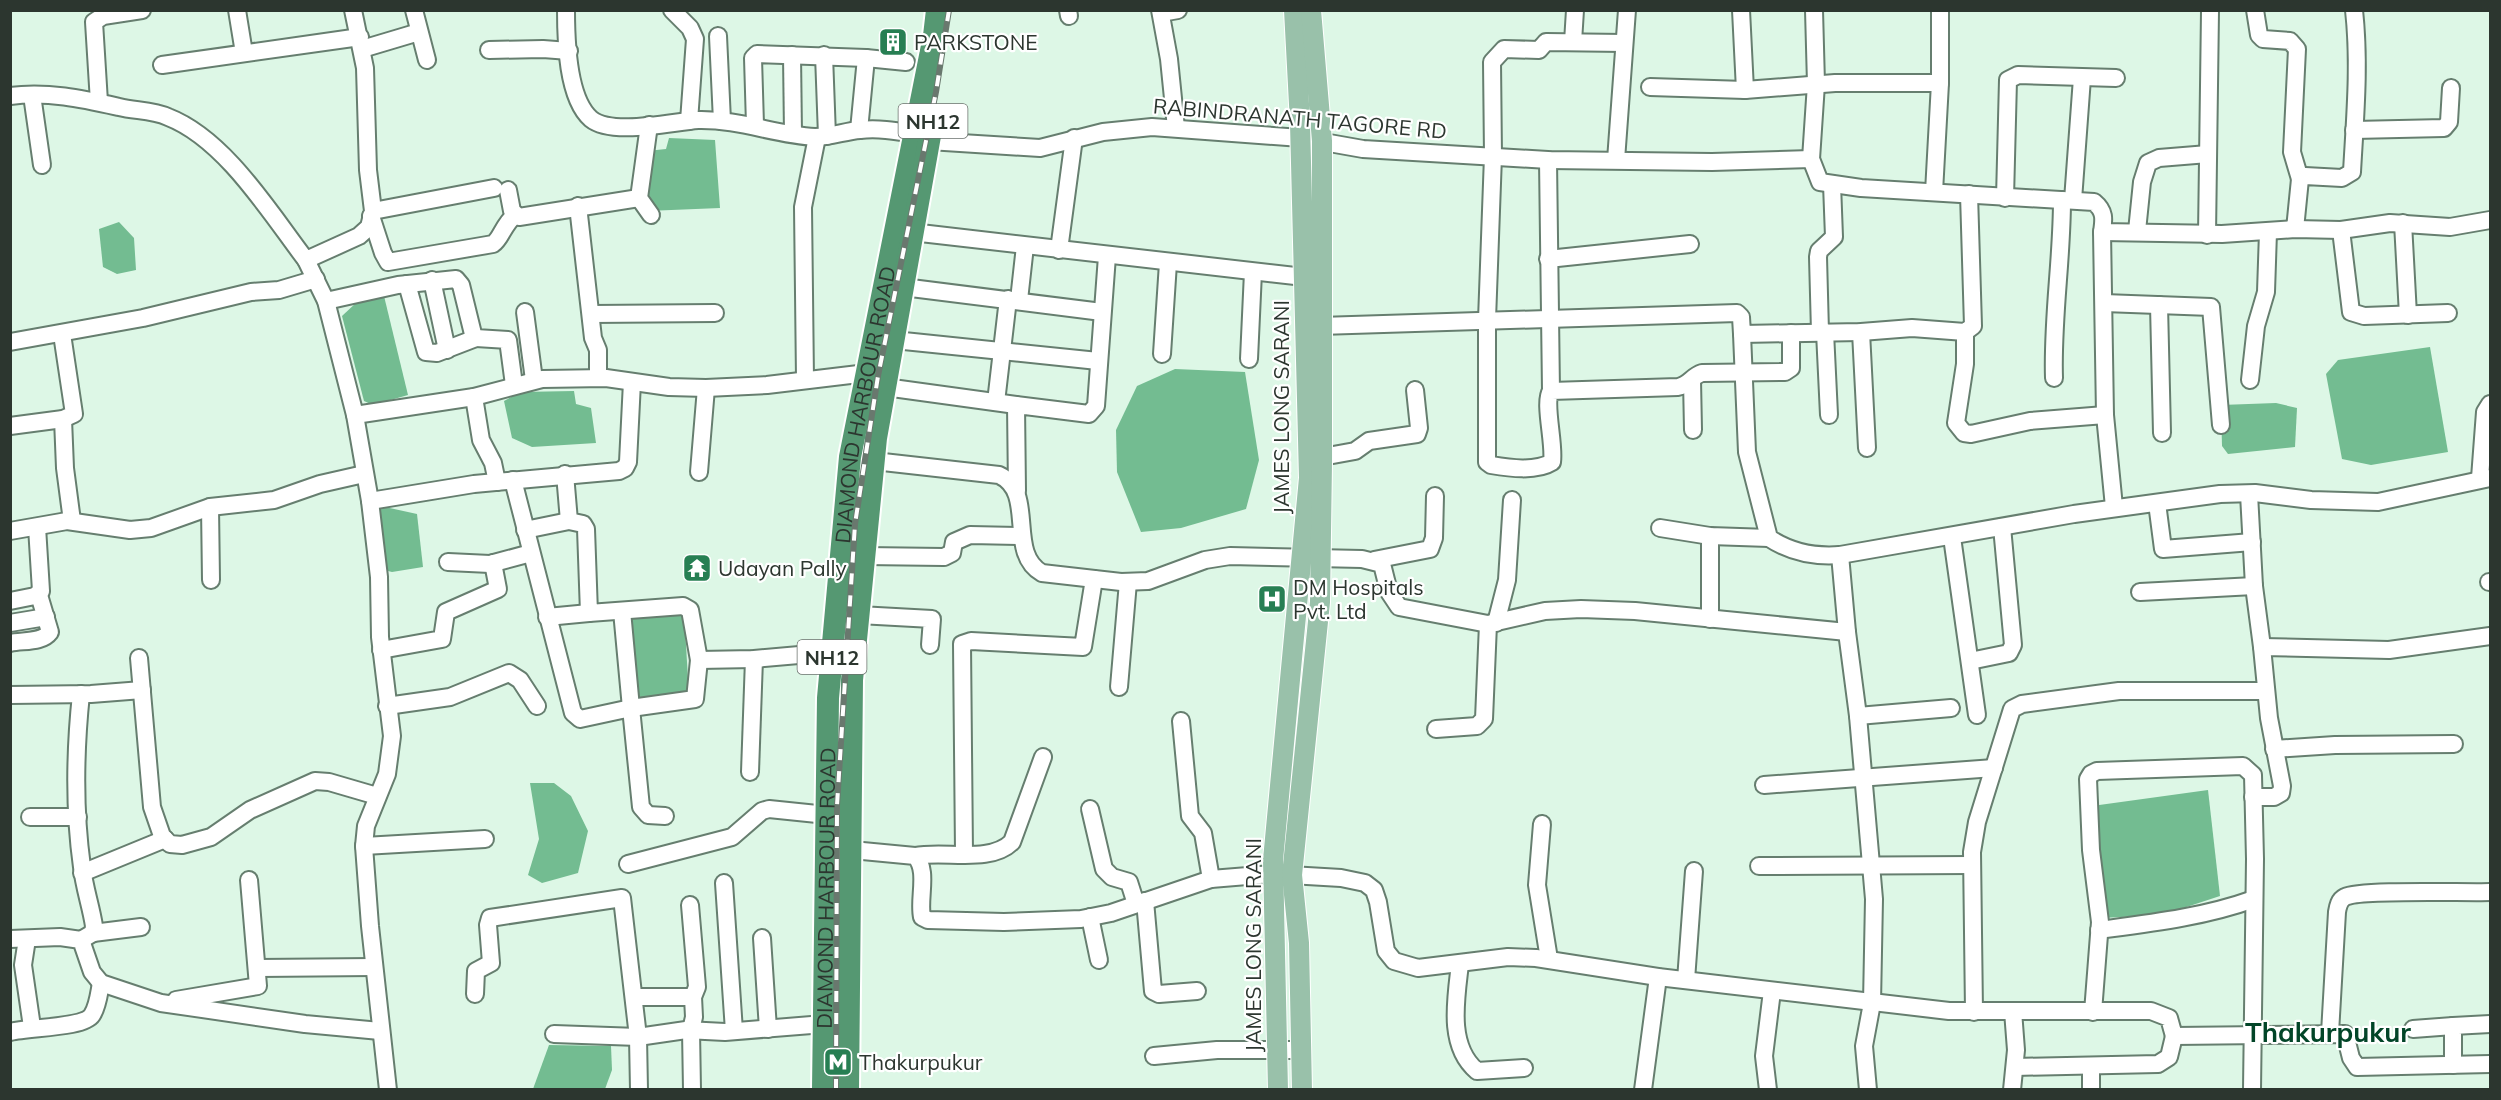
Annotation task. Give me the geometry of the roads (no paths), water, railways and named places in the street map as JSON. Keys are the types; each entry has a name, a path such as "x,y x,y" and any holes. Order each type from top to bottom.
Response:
{"highway":[{"name":"DIAMOND HARBOUR ROAD","path":"922,138 937,10"},
{"name":"DIAMOND HARBOUR ROAD","path":"848,1089 852,680 874,461 866,432 867,373 904,231 922,138 949,34 951,10"},
{"name":"DIAMOND HARBOUR ROAD","path":"823,1089 828,698 850,457 866,432 885,387 903,287 904,231"},
{"path":"825,923 849,924"}],"main road":[{"name":"JAMES LONG SARANI","path":"1278,1089 1277,1051 1283,874 1311,559 1309,478 1312,278 1294,10"},
{"path":"1311,10 1322,141 1312,278 1320,326 1322,457 1311,559"},
{"path":"1283,874 1299,943 1302,1089"}],"street":[{"path":"99,102 94,22 103,16 142,10"},
{"path":"237,10 244,53"},
{"path":"353,10 361,43 367,89 368,170 372,213 383,253 388,261 493,244 497,241 503,226 515,215 639,198"},
{"path":"414,10 427,60"},
{"name":"RABINDRANATH TAGORE RD","path":"566,10 573,87 579,104 590,118 601,125 615,127 689,121 722,121 755,125 793,134 822,136 859,130 888,129 922,138 1029,148 1054,145 1074,138 1126,128 1176,128 1301,138 1363,149 1548,160 1811,159"},
{"path":"672,10 690,28 694,39 689,121"},
{"path":"1176,128 1169,59 1161,12 1178,10"},
{"path":"1573,42 1575,10"},
{"path":"1616,160 1626,10"},
{"path":"1741,10 1745,90"},
{"path":"1814,10 1816,84 1811,159 1820,182 2005,198 2094,202 2101,208 2104,218 2102,232 2105,415 2114,507"},
{"path":"1934,192 1940,83 1940,10"},
{"path":"2204,10 2212,11 2207,235"},
{"path":"2255,10 2259,36 2263,39 2290,41 2297,49 2292,152 2300,179 2295,230"},
{"path":"2300,179 2348,176 2352,172 2357,42 2354,10"},
{"path":"162,65 244,53 361,43 419,32"},
{"path":"718,36 722,121"},
{"path":"1548,160 1548,317 1551,391 1548,401 1554,451 1552,462 1544,467 1535,468 1491,465 1486,456 1487,320 1493,156 1492,62 1504,49 1539,50 1546,42 1624,43"},
{"path":"489,50 569,51"},
{"path":"755,125 753,58 757,54 824,55 906,62"},
{"path":"792,55 793,134"},
{"path":"805,379 803,207 822,136 824,55"},
{"path":"859,130 866,58"},
{"path":"2005,198 2008,80 2018,75 2116,78"},
{"path":"2054,378 2054,329 2082,78"},
{"path":"1650,87 1745,90 1816,84 1940,83"},
{"path":"2354,130 2444,128 2449,122 2451,88"},
{"path":"32,95 42,165"},
{"path":"10,96 53,95 99,102 166,116 184,124 208,142 261,201 306,260 326,301 355,416 380,577 381,650 392,736 391,755 366,826 364,846 380,1031 388,1089"},
{"path":"649,125 639,198 651,215"},
{"path":"1059,250 1074,138"},
{"path":"2138,231 2142,182 2148,163 2159,158 2208,154"},
{"path":"1829,415 1818,257 1820,251 1834,237 1832,184"},
{"path":"372,213 501,189 515,215"},
{"path":"1742,334 1861,332 1912,328 1965,332 1973,326 1974,304 1969,194"},
{"path":"578,206 593,338 598,350 598,378"},
{"path":"306,260 359,236 369,227 372,213"},
{"path":"2102,232 2138,231 2207,235 2341,230 2375,223 2450,227 2490,220"},
{"path":"2403,223 2408,315"},
{"path":"2341,230 2351,312 2364,316 2448,313"},
{"path":"904,231 1312,278"},
{"path":"2250,380 2256,326 2266,292 2268,232"},
{"path":"1548,259 1690,244"},
{"path":"996,402 1002,350 1025,246"},
{"path":"885,387 1089,414 1096,406 1107,256"},
{"path":"1162,354 1168,263"},
{"path":"1249,359 1253,272"},
{"path":"10,342 62,334 251,292 279,290 316,279"},
{"path":"326,301 432,280 459,281 470,327 476,338"},
{"path":"432,280 447,350"},
{"path":"407,284 426,352 447,350 476,338 508,340 514,385"},
{"path":"903,287 1013,299 1102,312"},
{"path":"2104,303 2159,306 2206,304 2211,307 2220,425"},
{"path":"2159,306 2162,432"},
{"path":"525,312 534,380"},
{"path":"1320,326 1737,312 1741,317 1747,452 1769,538"},
{"path":"592,314 715,313"},
{"path":"1861,332 1867,447"},
{"path":"1965,332 1965,363 1956,423 1964,433 1971,434 2042,420 2105,415"},
{"path":"1551,391 1678,387 1702,373 1742,374 1789,371 1791,333"},
{"path":"10,426 63,419 74,414 62,334"},
{"path":"894,340 1098,361"},
{"path":"355,416 474,397 534,380 569,377 706,388 767,385 867,373"},
{"path":"1692,380 1693,430"},
{"path":"370,501 505,481 596,473 625,468 628,462 632,382"},
{"path":"699,472 706,388"},
{"path":"1322,457 1355,451 1369,441 1417,434 1419,428 1415,390"},
{"path":"474,397 481,440 505,481 525,530 547,616 576,717 585,719 631,708 695,699 699,660 690,610 683,606 547,616"},
{"path":"1660,528 1710,536 1769,538 1780,545 1809,554 1840,555 2114,507 2220,494 2378,502 2413,497 2485,478 2485,412 2490,404"},
{"path":"1016,405 1017,491 1022,536 1028,558 1034,568 1041,573 1128,582 1148,581 1205,560 1230,556 1374,560 1430,549 1434,538 1435,496"},
{"path":"63,419 65,468 72,521"},
{"path":"874,461 999,475 1010,480 1017,491"},
{"path":"10,531 72,521 130,530 151,528 210,507 274,500 320,484 364,474"},
{"path":"565,474 569,521"},
{"path":"2249,494 2254,586 2281,793 2274,797 2253,797"},
{"path":"1436,729 1477,726 1484,719 1492,624 1507,580 1512,500"},
{"path":"2157,503 2163,549 2252,542"},
{"path":"210,507 212,580"},
{"path":"525,530 569,521 583,524 586,529 589,613"},
{"path":"10,643 45,638 50,632 39,595 42,587 37,527"},
{"path":"1970,661 2009,653 2013,645 2002,527"},
{"path":"864,556 944,557 952,554 954,542 963,536 1022,536"},
{"path":"1710,536 1710,619"},
{"path":"1952,537 1977,715"},
{"path":"448,562 493,563 531,553"},
{"path":"1840,555 1858,716 1874,899 1872,1003 1864,1046 1868,1089"},
{"path":"1374,560 1382,564 1389,592 1399,607 1492,624 1545,611 1581,609 1635,611 1847,632"},
{"path":"381,650 442,639 446,612 498,589 493,563"},
{"path":"964,854 962,644 971,641 1083,647 1094,579"},
{"path":"1119,687 1128,582"},
{"path":"2140,592 2254,586"},
{"path":"10,601 39,595"},
{"path":"622,611 641,807 648,815 665,816"},
{"path":"859,615 932,619 930,645"},
{"path":"10,623 46,617"},
{"path":"2262,647 2389,650 2490,636"},
{"path":"699,660 754,659 832,652"},
{"path":"139,658 152,807 165,839 170,843 182,845 212,837 250,810 315,781 330,782 377,796"},
{"path":"750,772 754,659"},
{"path":"387,706 450,697 509,673 520,680 537,706"},
{"path":"10,695 142,690"},
{"path":"1974,1012 1972,865 1977,822 2012,709 2022,704 2119,691 2266,691"},
{"path":"81,694 77,738 78,817 82,873 93,915 87,936 92,972 101,983 161,1003 325,1027 380,1031"},
{"path":"1858,716 1951,708"},
{"path":"1181,721 1190,816 1203,833 1211,879"},
{"path":"2274,749 2335,745 2454,744"},
{"path":"852,850 915,856 937,852 964,854 994,853 1004,850 1012,842 1043,758"},
{"path":"2093,1012 2099,930 2091,850 2088,779 2091,774 2097,771 2243,766 2253,775 2252,1089"},
{"path":"1764,785 1994,768"},
{"path":"628,864 732,837 762,811 769,809 827,815"},
{"path":"1090,809 1104,869 1112,877 1129,882 1141,903 1153,991 1159,994 1197,991"},
{"path":"30,817 78,817"},
{"path":"1542,824 1537,885 1549,959"},
{"path":"82,873 165,839"},
{"path":"364,846 485,840"},
{"path":"915,856 920,861 922,917 927,920 1058,921 1090,917 1141,903 1211,879 1283,874 1353,879 1365,882 1374,890 1386,951 1394,961 1418,968 1508,957 1549,959 1659,977 1872,1003 1974,1012 2151,1011 2169,1018 2174,1036 2169,1057 2164,1062 2091,1067 2015,1067"},
{"path":"1759,866 1972,865"},
{"path":"1686,980 1694,871"},
{"path":"161,1003 258,986 249,880"},
{"path":"724,883 734,1031"},
{"path":"2330,1033 2337,912 2339,903 2345,897 2376,893 2490,892"},
{"path":"475,994 476,971 491,963 488,925 490,918 622,898 638,1037 639,1089"},
{"path":"2099,930 2189,917 2254,899"},
{"path":"690,905 697,987 693,997 692,1089"},
{"path":"1090,917 1099,960"},
{"path":"32,1027 19,939 87,936 141,927"},
{"path":"762,938 768,1029"},
{"path":"1460,964 1456,1016 1461,1049 1467,1062 1477,1071 1524,1068"},
{"path":"258,968 374,967"},
{"path":"1643,1089 1659,977"},
{"path":"10,1032 32,1027 74,1025 88,1021 95,1009 101,983"},
{"path":"1768,1089 1764,1056 1772,991"},
{"path":"634,997 693,997"},
{"path":"2012,1089 2016,1031 2013,1011"},
{"path":"554,1034 638,1037 692,1030 734,1031 824,1024"},
{"path":"2414,1029 2490,1024"},
{"path":"2453,1026 2453,1065"},
{"path":"2174,1036 2345,1034 2351,1058 2357,1067 2490,1064"},
{"path":"1154,1056 1217,1050 1301,1050"},
{"path":"2091,1067 2091,1089"}],"railway":[{"path":"836,1090 837,805 855,524 878,376 936,92 949,10"}],"place":[{"name":"PARKSTONE","path":"893,42"},
{"name":"Udayan Pally","path":"697,568"},
{"name":"DM Hospitals Pvt. Ltd","path":"1272,599"},
{"name":"Thakurpukur","path":"838,1062"}],"district":[{"name":"Thakurpukur","path":"2328,1032"}]}
